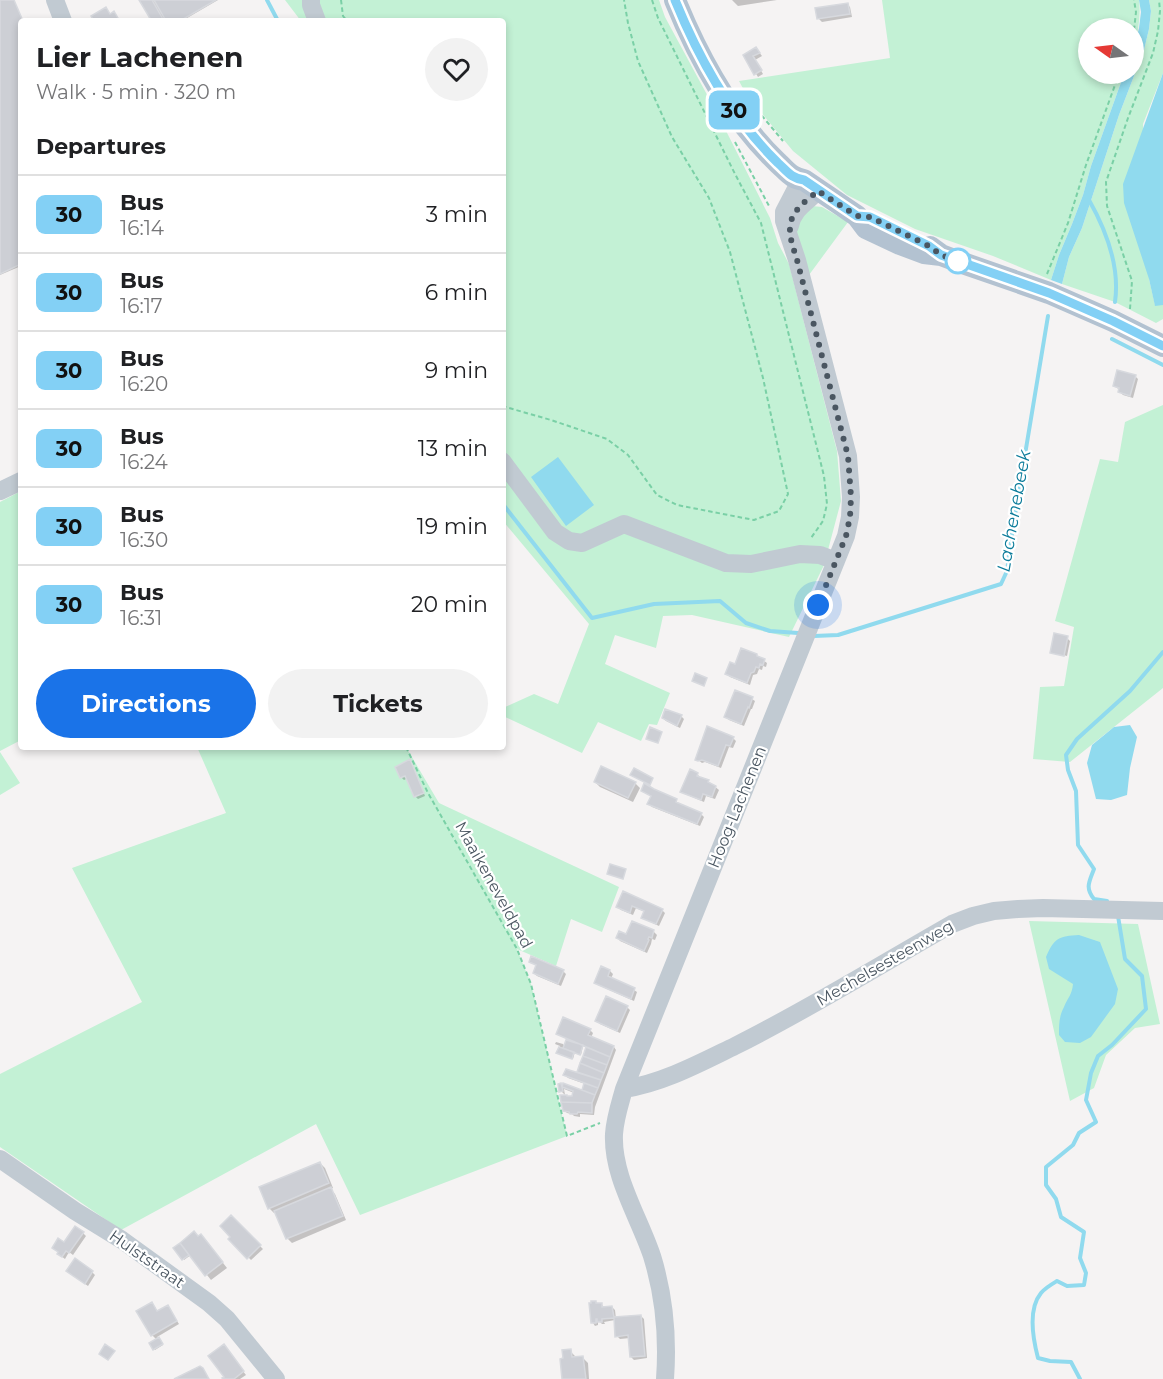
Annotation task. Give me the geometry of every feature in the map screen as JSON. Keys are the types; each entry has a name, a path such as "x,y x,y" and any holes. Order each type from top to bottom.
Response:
{"main road":[{"path":"675,0 694,43 728,102 769,154 795,178 811,185 857,216 870,217 929,246 941,255 1049,293 1163,346"},
{"path":"689,0 710,47 734,90 751,114 803,169 811,185"}],"street":[{"path":"55,0 62,18"},
{"path":"311,0 316,18"},
{"name":"Hoog-Lachenen","path":"666,1379 661,1290 652,1256 618,1170 614,1135 616,1117 624,1089 846,536 850,517 848,456 797,260 784,221 784,212 797,187 811,185"},
{"path":"506,466 555,532 569,541 582,543 624,524 726,563 751,564 800,554 820,555 836,561"},
{"path":"0,491 18,482"},
{"name":"Mechelsesteenweg","path":"624,1089 647,1084 710,1058 793,1016 952,924 973,916 994,911 1043,908 1163,911"},
{"name":"Hulststraat","path":"0,1159 75,1211 122,1240 210,1303 227,1319 276,1379"}],"path":[{"path":"342,0 345,18"},
{"path":"506,407 607,439 628,455 657,495 677,505 754,520 779,511 789,494 764,378 730,252 710,198 672,137 638,61 624,0"},
{"path":"652,0 663,28 761,224 824,476 827,504 824,521 800,554"},
{"path":"1134,0 1135,18"},
{"path":"1129,315 1132,281 1107,206 1106,182 1153,53 1158,31 1159,0"},
{"path":"1044,283 1068,223 1115,84"},
{"path":"752,104 782,141"},
{"path":"757,182 771,210"},
{"name":"Maaikeneveldpad","path":"407,750 428,793 517,949 531,984 567,1136 600,1123"}],"green space":[{"path":"285,0 659,0 665,17 770,218 778,243 789,264 837,451 841,501 824,565 789,637 692,615 663,616 656,648 615,635 605,664 670,693 657,725 649,724 641,741 598,722 582,753 506,717 506,707 534,694 558,704 589,624 506,525 506,18 299,18"},
{"path":"882,0 1139,0 1140,18 1078,18 1078,84 1120,84 1051,280 993,256 915,229 847,195 793,151 746,94 739,81 890,58"},
{"path":"1149,0 1163,0 1163,73 1143,124 1149,279 1155,305 1163,305 1163,319 1156,323 1115,302 1062,284 1069,257 1082,228 1131,84 1144,84 1144,50 1151,11"},
{"path":"812,206 822,207 848,222 809,275 801,262 795,221"},
{"path":"1163,405 1163,688 1070,762 1033,759 1040,687 1064,686 1074,627 1055,621 1100,459 1118,462 1125,422"},
{"path":"18,493 18,742 0,751 0,502"},
{"path":"198,750 408,750 439,803 619,887 602,932 571,919 556,966 517,949 531,984 567,1136 360,1215 316,1124 121,1230 0,1147 0,1074 142,1002 72,868 226,813"},
{"path":"0,752 20,783 0,795"},
{"path":"1029,921 1138,924 1160,1024 1135,1028 1106,1055 1094,1088 1070,1101"}],"water":[{"path":"1139,0 1149,0 1151,11 1144,50 1144,18 1140,18"},
{"path":"1163,73 1163,305 1155,306 1149,279 1124,203 1123,184"},
{"path":"1120,84 1131,84 1082,228 1069,257 1062,284 1051,280 1083,195"},
{"path":"558,457 594,505 566,526 531,477"},
{"path":"1130,725 1137,737 1127,795 1111,800 1096,799 1087,763 1092,745 1114,727"},
{"path":"1079,935 1100,942 1118,989 1115,1004 1091,1037 1080,1043 1065,1042 1059,1035 1061,1014 1073,984 1049,969 1046,957 1058,939"}],"building":[{"path":"0,0 14,0 22,18 18,18 18,265 0,274"},
{"path":"139,0 152,0 162,18 150,18"},
{"path":"154,0 216,0 185,18 164,18"},
{"path":"848,3 850,14 817,19 815,8"},
{"path":"106,7 110,14 114,11 118,18 92,18 91,16"},
{"path":"756,47 760,53 753,56 762,70 754,75 743,55"},
{"path":"1117,370 1136,375 1130,396 1118,392 1119,388 1113,386"},
{"path":"1054,633 1068,636 1064,656 1050,653"},
{"path":"741,648 765,659 763,665 760,664 759,668 756,667 751,673 747,683 725,674 730,662 735,664"},
{"path":"695,673 707,678 704,686 692,681"},
{"path":"735,690 753,697 741,724 724,717"},
{"path":"665,709 682,715 677,726 662,718"},
{"path":"707,726 734,737 730,746 726,745 718,766 695,760"},
{"path":"650,727 662,732 658,743 646,739"},
{"path":"410,759 424,793 414,797 405,776 400,778 395,767"},
{"path":"601,766 636,782 628,798 594,782"},
{"path":"634,768 653,778 650,785 630,775"},
{"path":"690,769 698,773 697,776 709,780 708,782 716,786 712,797 703,794 701,800 680,792"},
{"path":"644,783 677,799 676,802 702,813 697,824 647,804 651,796 641,791"},
{"path":"610,864 626,869 623,879 607,874"},
{"path":"623,891 663,909 656,924 641,918 644,911 632,906 630,913 616,907"},
{"path":"632,921 654,930 644,951 616,938 619,931 626,934"},
{"path":"531,956 564,970 558,984 533,973 536,965 529,962"},
{"path":"601,966 610,970 608,976 635,988 631,999 594,983"},
{"path":"606,996 628,1006 617,1031 595,1021"},
{"path":"563,1017 591,1029 588,1035 614,1046 610,1057 556,1034"},
{"path":"566,1040 583,1045 580,1055 563,1048"},
{"path":"559,1047 574,1052 572,1059 556,1053"},
{"path":"586,1047 610,1057 607,1065 583,1056"},
{"path":"583,1056 607,1065 604,1073 580,1063"},
{"path":"580,1063 604,1073 601,1080 577,1072"},
{"path":"566,1069 601,1080 598,1088 563,1075"},
{"path":"561,1083 563,1091 559,1092 558,1084"},
{"path":"563,1083 595,1095 592,1103 561,1102 560,1095 572,1096 573,1091 562,1087"},
{"path":"584,1083 598,1088 595,1095 582,1090"},
{"path":"561,1102 592,1103 592,1113 570,1114 563,1111"},
{"path":"320,1162 329,1183 268,1209 259,1187"},
{"path":"331,1187 343,1216 286,1239 274,1211"},
{"path":"231,1215 261,1245 247,1259 228,1239 230,1237 220,1226"},
{"path":"75,1226 84,1232 69,1253 66,1251 62,1257 52,1248 58,1238 64,1242"},
{"path":"194,1231 198,1236 201,1234 223,1262 205,1276 180,1243"},
{"path":"180,1243 189,1255 182,1260 173,1248"},
{"path":"75,1258 93,1271 85,1284 66,1271"},
{"path":"591,1301 602,1303 602,1307 612,1306 614,1317 641,1315 645,1356 630,1357 628,1335 615,1337 614,1318 602,1319 602,1322 597,1322 596,1319 596,1323 591,1323 589,1303"},
{"path":"152,1302 157,1311 168,1305 177,1321 151,1336 136,1311"},
{"path":"159,1337 163,1344 153,1350 149,1343"},
{"path":"105,1344 115,1351 108,1360 99,1354"},
{"path":"224,1344 244,1371 234,1379 223,1379 224,1377 208,1356"},
{"path":"571,1349 572,1357 583,1356 586,1379 562,1379 560,1359 563,1358 562,1350"},
{"path":"200,1366 209,1379 174,1379"}],"waterway":[{"name":"Lachenebeek","path":"267,0 276,18"},
{"path":"1089,200 1110,249 1115,276 1115,302"},
{"name":"Lachenebeek","path":"814,636 838,635 1001,584 1007,571 1048,316"},
{"path":"1112,339 1163,365"},
{"name":"Lachenebeek","path":"506,508 592,618 654,604 720,601 746,623 770,631 798,633"},
{"path":"1107,901 1094,899 1090,892 1089,881 1094,869 1078,845 1076,791 1068,770 1066,755 1077,739 1130,691 1163,652"},
{"path":"1080,1379 1071,1362 1038,1358 1033,1333 1033,1316 1037,1300 1047,1288 1057,1281 1067,1286 1084,1285 1086,1273 1080,1258 1084,1232 1061,1217 1056,1199 1046,1185 1046,1167 1073,1145 1079,1133 1096,1122 1086,1100 1091,1073 1098,1056 1112,1045 1146,1009 1142,976 1125,959 1118,916"}],"bus line":[{"name":"30","path":"675,0 694,43 728,102 769,154 795,178 804,180 857,216 870,217 929,246 941,255 1049,293 1163,346"}],"route":[{"path":"818,605 846,536 851,497 848,456 789,233 791,220 797,209 818,191 857,216 870,217 929,246 941,255 958,261"}]}
